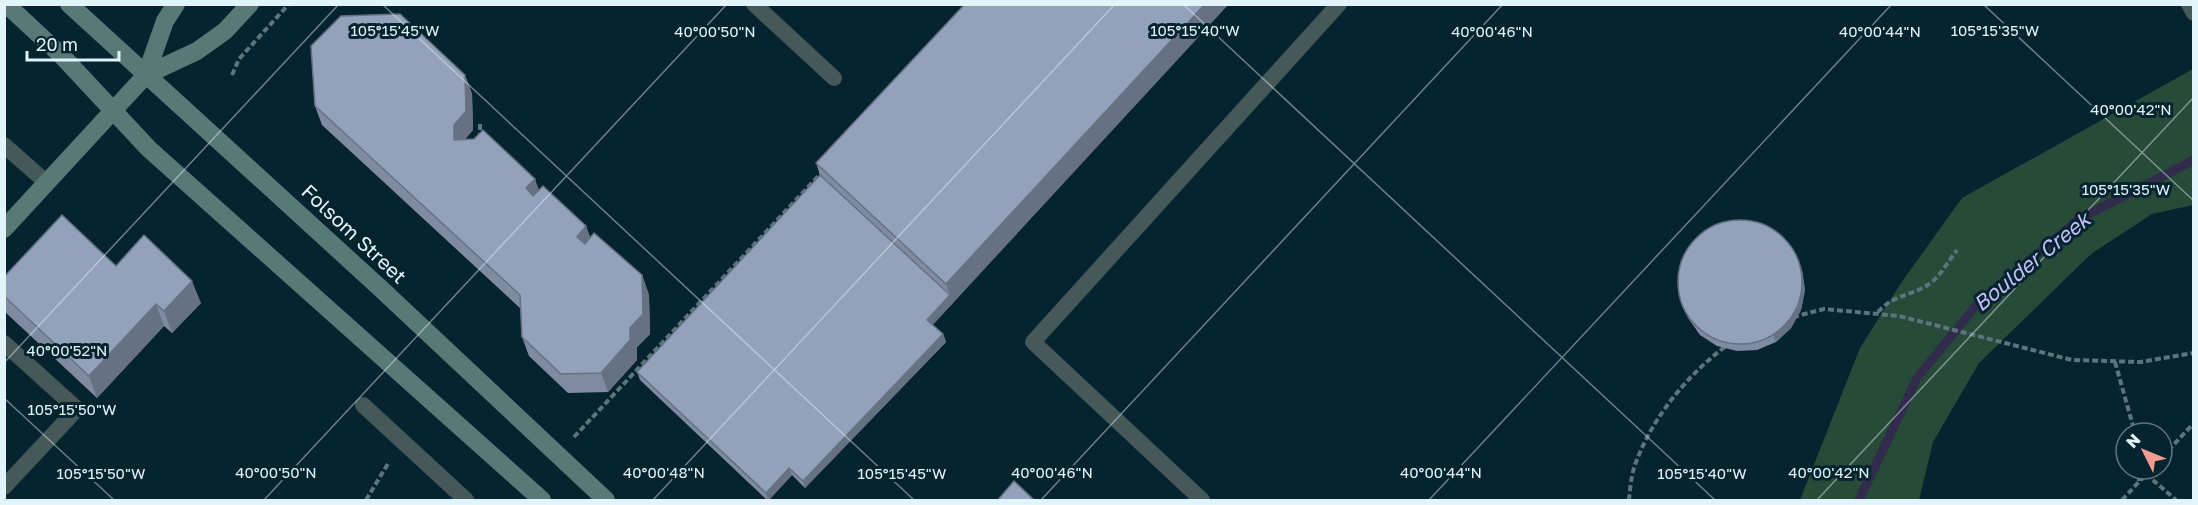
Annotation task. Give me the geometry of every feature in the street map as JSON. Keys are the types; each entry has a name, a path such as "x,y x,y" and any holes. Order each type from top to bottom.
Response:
{"main road":[{"path":"6,4 63,57 149,149 542,501"},
{"name":"Folsom Street","path":"69,4 379,287 606,501"},
{"path":"146,75 165,21 176,4"},
{"path":"4,229 146,75 197,51 225,31 250,4"}],"lane":[{"path":"754,4 834,78"},
{"path":"1202,501 1033,342 1339,4"},
{"path":"2189,4 2193,13"},
{"path":"4,145 47,183"},
{"path":"4,487 77,409 6,349"},
{"path":"363,405 466,501"}],"path":[{"path":"232,75 239,59 289,4"},
{"path":"480,124 481,143"},
{"path":"570,442 828,166"},
{"path":"1878,312 1884,305 1903,293 1929,284 1957,250"},
{"path":"1790,318 1824,309 1878,312 2072,360 2140,362 2193,353"},
{"path":"1629,501 1634,468 1664,409 1685,382 1732,341"},
{"path":"2115,361 2132,421"},
{"path":"2174,444 2193,423"},
{"path":"366,501 404,441"},
{"path":"2154,481 2176,501"},
{"path":"2122,501 2139,482"}],"green space":[{"path":"2193,69 2193,205 2152,214 2091,254 1979,363 1933,442 1919,500 1800,500 1860,348 1901,283 1962,198"}],"building":[{"path":"965,4 1205,4 946,284 816,163"},
{"path":"400,14 465,75 466,111 454,125 454,140 474,139 483,130 535,179 526,188 533,196 543,186 586,226 577,237 585,244 594,233 642,275 643,314 630,328 630,340 601,373 561,374 522,337 520,295 315,106 311,46 341,16"},
{"path":"820,175 950,295 927,320 943,334 803,481 789,468 766,493 637,372"},
{"path":"62,215 116,266 144,235 192,281 164,311 156,304 89,376 4,296 4,277"},
{"path":"1740,220 1764,225 1784,238 1797,258 1802,282 1797,306 1784,326 1764,339 1740,344 1716,339 1696,326 1683,306 1678,282 1683,258 1696,238 1716,225"},
{"path":"1014,481 1035,501 997,501"}],"waterway":[{"name":"Boulder Creek","path":"1859,500 1917,378 1979,302 2079,219 2194,160"}]}
